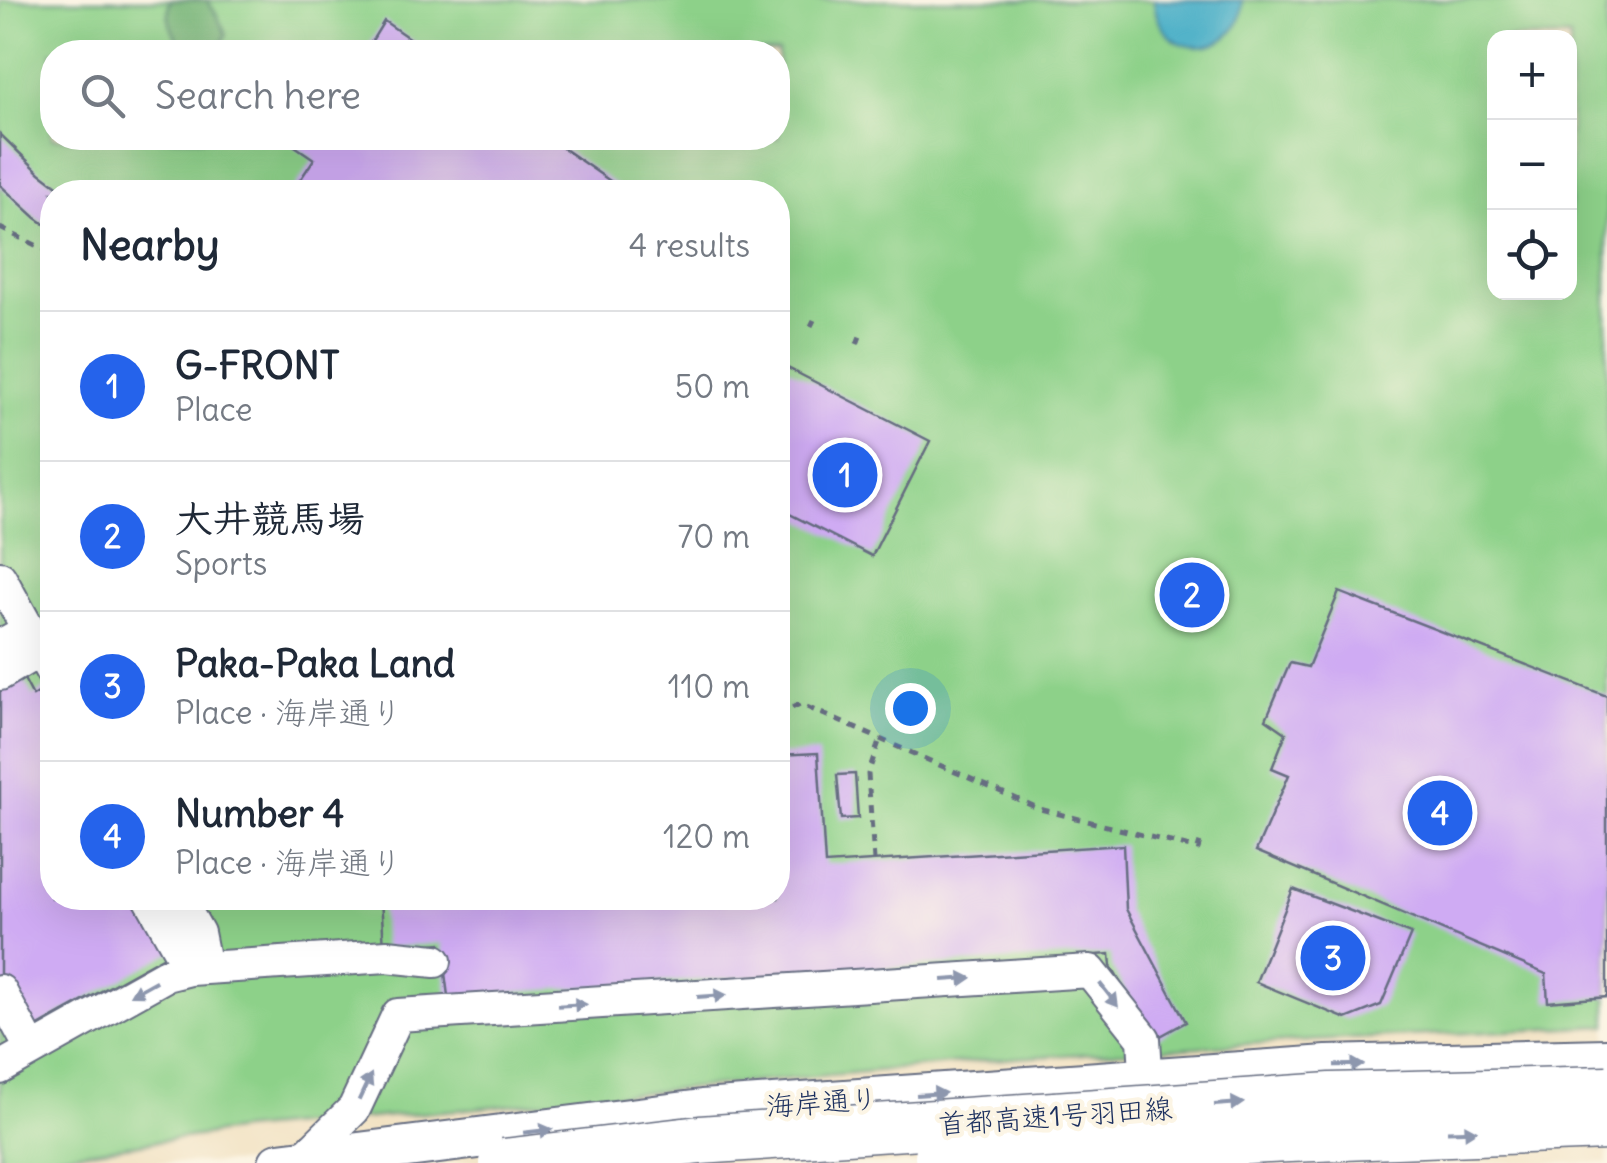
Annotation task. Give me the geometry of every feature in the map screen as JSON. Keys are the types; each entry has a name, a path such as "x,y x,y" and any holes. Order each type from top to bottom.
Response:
{"highway":[{"name":"首都高速1号羽田線","path":"504,1163 700,1140 1291,1100 1607,1090"},
{"path":"805,1163 1607,1126"}],"main road":[{"name":"海岸通り","path":"291,1162 702,1110 1327,1066 1607,1059"}],"lane":[{"path":"0,578 40,651"},
{"path":"0,646 40,651"},
{"path":"0,674 40,651"},
{"path":"157,910 190,969"},
{"path":"185,910 198,933 202,952 190,969"},
{"path":"0,1068 166,975 190,969 388,956 434,961"},
{"path":"291,1162 354,1109 398,1015 1090,971 1144,1040 1152,1163"},
{"path":"0,992 32,1050"}],"path":[{"path":"0,228 40,247"},
{"path":"857,344 860,336"},
{"path":"790,709 800,704 1040,809 1198,849 1201,840"},
{"path":"874,861 868,774 880,739"}],"green space":[{"path":"0,0 1607,0 1607,1026 1015,1058 241,1130 0,1163"},
{"path":"170,0 207,0 226,34 224,40 178,40 168,14"}],"water":[{"path":"1154,0 1242,0 1239,20 1230,34 1201,47 1185,45 1170,36 1159,21"}],"building":[{"path":"384,21 412,40 372,40"},
{"path":"0,134 49,180 40,180 40,221 36,218 0,185"},
{"path":"301,150 565,150 609,180 300,180 314,159"},
{"path":"790,369 930,441 872,556 790,514"},
{"path":"1339,592 1607,696 1607,997 1548,1002 1546,974 1256,851 1289,775 1272,768 1286,733 1266,719 1290,663 1308,667"},
{"path":"23,677 33,696 40,692 40,910 176,910 193,940 15,1039 0,1012 0,690"},
{"path":"818,753 825,864 1123,845 1126,909 1186,1022 1153,1040 1111,966 1110,954 448,996 441,943 384,948 382,910 790,910 790,754"},
{"path":"855,774 858,818 841,819 837,775"},
{"path":"1293,889 1411,934 1381,1005 1346,1019 1256,982"}],"place":[{"name":"G-FRONT","path":"845,475"},
{"name":"大井競馬場","path":"1192,595"},
{"name":"Number 4","path":"1440,813"},
{"name":"Paka-Paka Land","path":"1333,958"}]}
